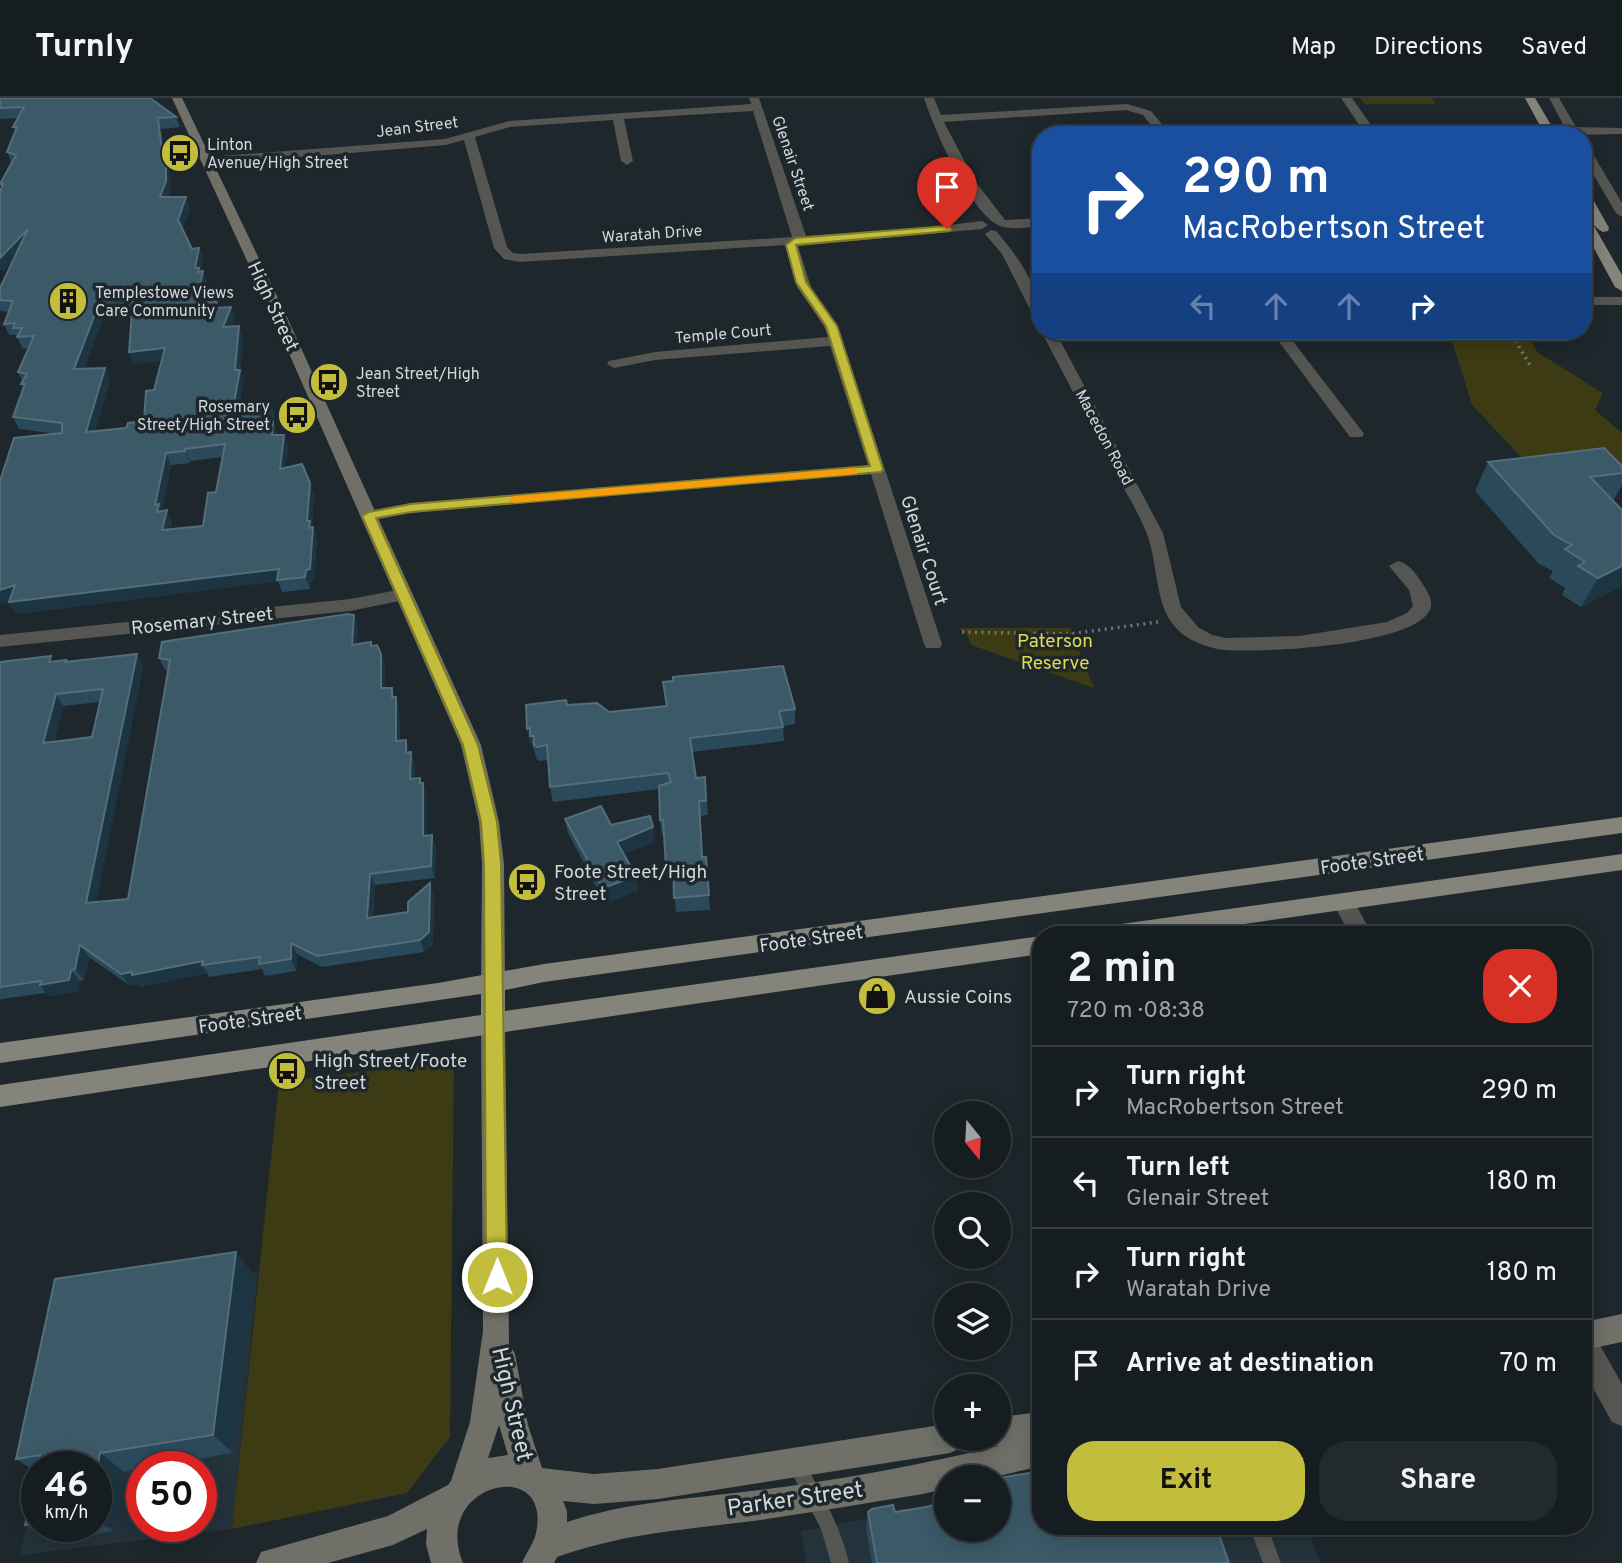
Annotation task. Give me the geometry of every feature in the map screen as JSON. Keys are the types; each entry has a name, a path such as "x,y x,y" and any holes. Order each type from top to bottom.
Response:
{"main road":[{"name":"High Street","path":"177,98 280,317 471,745 482,783 493,864 497,1331 485,1422 459,1492 445,1517 441,1536 447,1563"},
{"path":"1517,98 1532,126"},
{"path":"1530,98 1545,126"},
{"path":"1592,208 1622,261"},
{"path":"1592,234 1622,288"},
{"name":"Foote Street","path":"0,1054 438,993 544,973 1622,825"},
{"name":"Foote Street","path":"1171,926 1622,862"},
{"name":"Foote Street","path":"0,1096 547,1014 1032,946"},
{"path":"1592,1334 1622,1328"},
{"name":"High Street","path":"497,1331 513,1425 534,1479 548,1495 552,1510 543,1553"},
{"path":"1011,1431 1032,1428"},
{"name":"Parker Street","path":"459,1492 476,1477 497,1470 517,1470 534,1479 573,1489 607,1489 658,1484 934,1440"},
{"name":"Parker Street","path":"543,1553 595,1528 648,1517 923,1479 1032,1453"},
{"path":"272,1563 393,1530 459,1492"}],"street":[{"path":"929,98 937,119 1032,300"},
{"path":"1346,98 1366,126"},
{"path":"1553,98 1570,126"},
{"name":"Jean Street","path":"206,162 446,142 509,124 755,102"},
{"name":"Glenair Street","path":"755,102 800,236 791,245 801,282 829,321 877,469"},
{"path":"937,119 1127,107 1147,113 1158,126"},
{"path":"618,116 627,161"},
{"path":"1592,132 1622,131"},
{"name":"Waratah Drive","path":"469,136 500,248 509,256 526,258 1032,224"},
{"path":"1592,163 1622,214"},
{"path":"1592,301 1622,301"},
{"name":"Macedon Road","path":"1053,340 1160,545 1166,592 1180,619"},
{"path":"1285,340 1356,435"},
{"name":"Temple Court","path":"614,364 655,356 836,341"},
{"path":"369,516 411,508 877,469"},
{"name":"Glenair Court","path":"877,469 933,644"},
{"path":"1180,619 1187,628 1204,639 1226,644 1304,642 1367,633 1410,620 1422,610 1420,596 1398,566"},
{"name":"Rosemary Street","path":"0,641 350,605 403,595"},
{"path":"1343,902 1356,926"},
{"path":"1592,1359 1622,1412"}],"lane":[{"path":"795,1462 837,1547 840,1563"},
{"path":"1261,1535 1272,1563"}],"path":[{"path":"1514,340 1530,365"},
{"path":"962,632 1070,634 1180,619"}],"shaded area":[{"path":"258,1272 232,1529 217,1531 217,1451 126,1451 126,1542 20,1555 23,1542 112,1542 112,1451 94,1451 73,1306"},
{"path":"934,1506 934,1542 1011,1542 1011,1527 1032,1526 1032,1535 1310,1535 1321,1563 806,1563 801,1531"}],"green space":[{"path":"1360,98 1432,98 1435,104 1365,104"},
{"path":"1452,340 1531,340 1537,352 1603,393 1595,410 1622,433 1622,464 1537,474 1472,405"},
{"name":"Paterson Reserve","path":"959,628 1070,628 1094,688 971,645 967,635"},
{"path":"454,1061 450,1437 407,1493 232,1529 279,1082"}],"building":[{"path":"0,98 150,98 176,117 158,118 163,160 166,160 166,181 160,197 186,197 178,220 192,249 199,248 195,268 199,268 198,272 203,271 196,303 217,301 215,308 231,307 223,327 239,326 235,370 240,370 234,403 270,401 268,423 273,422 272,435 284,435 280,469 302,464 310,483 307,521 310,521 309,528 313,527 310,569 306,570 305,577 277,580 279,569 9,602 15,585 0,590 0,481 14,438 62,433 62,423 13,417 25,384 21,384 27,374 18,372 34,336 17,337 22,328 13,328 15,323 4,324 13,301 0,300 0,288 28,229 0,258 0,192 3,184 0,184 16,155 7,152 17,127 13,127 24,107 0,108","holes":["133,298 129,352 165,348 154,390 146,391 144,421 128,423 126,428 86,432 105,368 74,369 100,301","225,444 216,492 208,493 203,526 162,530 167,510 157,512 159,504 155,505 166,453"]},
{"path":"1604,448 1622,466 1622,473 1590,477 1622,510 1622,566 1598,578 1578,566 1585,562 1565,549 1572,545 1554,535 1488,462"},
{"path":"354,615 352,645 371,642 371,646 377,645 381,654 381,688 392,688 392,697 396,697 396,741 406,740 406,753 411,752 410,779 420,778 420,783 423,783 423,836 432,835 431,866 370,874 367,918 408,912 408,902 430,883 429,932 420,940 317,956 291,943 291,959 259,964 260,957 202,965 203,961 132,975 132,972 121,974 80,945 75,969 71,970 69,980 0,987 0,662 51,656 49,662 66,660 65,662 137,654 86,903 128,899 170,660 159,658 162,642","holes":["103,689 92,737 43,743 56,694"]},
{"path":"783,666 795,709 779,711 783,727 690,738 696,778 705,777 706,801 699,801 702,857 706,857 709,895 674,898 673,863 666,866 663,820 660,820 659,786 671,782 668,773 550,787 547,745 534,745 534,736 530,736 530,728 527,729 526,705 566,700 567,705 597,703 609,712 667,706 663,682 673,681 673,677"},
{"path":"601,806 611,825 650,816 653,827 617,842 636,876 603,888 565,819"},
{"path":"236,1252 213,1435 112,1451 21,1451 21,1458 16,1459 55,1279"},
{"path":"1032,1472 1032,1535 1219,1535 1229,1563 877,1563 868,1512 893,1505 895,1512 934,1505 934,1542 1011,1542 1011,1476"}],"slow traffic":[{"path":"514,500 853,472"}],"place":[{"name":"Linton Avenue/High Street","path":"180,153"},
{"name":"Templestowe Views Care Community","path":"68,301"},
{"name":"Jean Street/High Street","path":"329,382"},
{"name":"Rosemary Street/High Street","path":"297,415"},
{"name":"Foote Street/High Street","path":"527,882"},
{"name":"Aussie Coins","path":"877,996"},
{"name":"High Street/Foote Street","path":"287,1071"}],"route":[{"path":"497,1277 493,864 489,822 471,745 369,516 411,508 877,469 831,326 801,282 791,245 795,241 947,229"}]}
